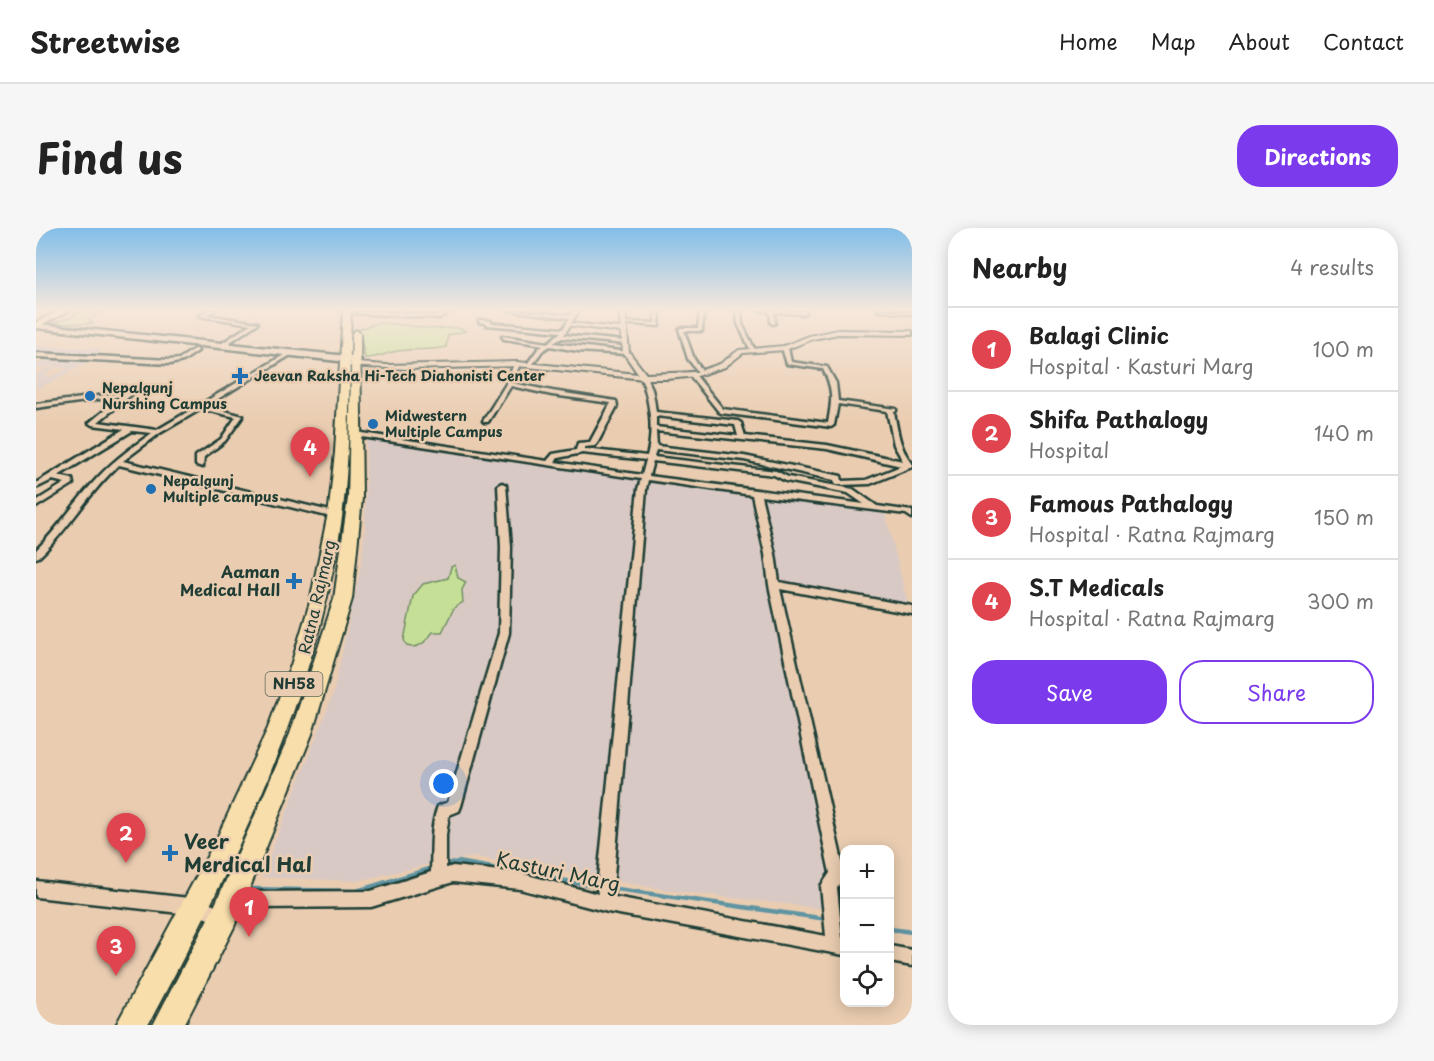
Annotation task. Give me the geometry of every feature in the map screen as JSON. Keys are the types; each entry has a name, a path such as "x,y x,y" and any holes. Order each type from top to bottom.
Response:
{"main road":[{"path":"232,347 350,362"},
{"name":"Ratna Rajmarg","path":"131,1025 198,907 246,805 281,722 309,639 320,597 335,515 351,347"},
{"name":"Ratna Rajmarg","path":"168,1025 224,916 301,734 343,599 355,498 355,434 350,362"}],"street":[{"path":"530,364 544,347"},
{"path":"579,347 626,352"},
{"path":"608,904 605,888 622,723 634,562 642,489 653,448 653,414 650,392 644,377 626,352 625,347"},
{"path":"687,347 691,359 700,372"},
{"path":"350,362 530,364 644,377 700,372 722,366 735,359 741,351 785,348 789,363 825,368 833,383 835,402 831,425 721,411 691,373"},
{"path":"36,355 171,362 181,360 196,350"},
{"path":"36,555 117,462 158,432 291,353"},
{"path":"486,421 509,384 517,364"},
{"path":"509,384 614,402 594,442 581,445 579,449 582,451"},
{"path":"36,406 129,394 92,423 158,432"},
{"path":"835,402 892,410 896,447 902,457 911,463"},
{"path":"200,407 240,416 223,440 200,456 200,465"},
{"path":"653,414 738,423 742,439"},
{"path":"38,485 130,429"},
{"path":"653,429 827,447 911,463"},
{"path":"355,434 756,493 908,512 912,515"},
{"path":"653,448 744,458 837,478 839,483 867,482 911,463"},
{"path":"549,463 556,456 582,451 776,473 786,479 850,491 876,508"},
{"path":"117,462 335,515"},
{"path":"36,505 69,484 69,481 50,477"},
{"path":"439,877 439,836 443,811 454,806 504,633 506,547 502,485"},
{"path":"756,493 838,875 829,886 840,946"},
{"path":"774,585 912,610"},
{"name":"Kasturi Marg","path":"224,916 255,900 371,899 453,874 520,881 608,904 840,946"},
{"path":"36,890 198,907 224,916"},
{"path":"894,955 912,958"}],"shaded area":[{"path":"36,347 103,349 86,363 36,390 36,374 47,368 55,368 44,376 50,377 69,368 46,367 36,369 36,365 53,357 36,355"},
{"path":"366,437 763,497 885,512 908,604 784,589 840,858 840,878 831,883 835,910 673,891 475,857 435,863 358,881 261,877 333,694 361,565 365,528"}],"green space":[{"path":"363,347 445,347 404,350 365,358"},
{"path":"455,565 458,578 466,582 462,590 463,602 454,608 442,632 433,632 419,646 407,646 404,640 413,596 423,584 448,578 451,567"}],"waterway":[{"path":"442,866 458,862 601,887"},
{"path":"245,889 357,891 433,868"},
{"path":"610,888 827,919"},
{"path":"894,930 912,932"}],"place":[{"name":"Jeevan Raksha Hi-Tech Diahonisti Center","path":"240,376"},
{"name":"Nepalgunj Nurshing Campus","path":"90,396"},
{"name":"Midwestern Multiple Campus","path":"373,424"},
{"name":"S.T Medicals","path":"310,477"},
{"name":"Nepalgunj Multiple campus","path":"151,489"},
{"name":"Aaman Medical Hall","path":"294,581"},
{"name":"Veer Merdical Hal","path":"170,853"},
{"name":"Shifa Pathalogy","path":"126,863"},
{"name":"Balagi Clinic","path":"249,937"},
{"name":"Famous Pathalogy","path":"116,976"}]}
